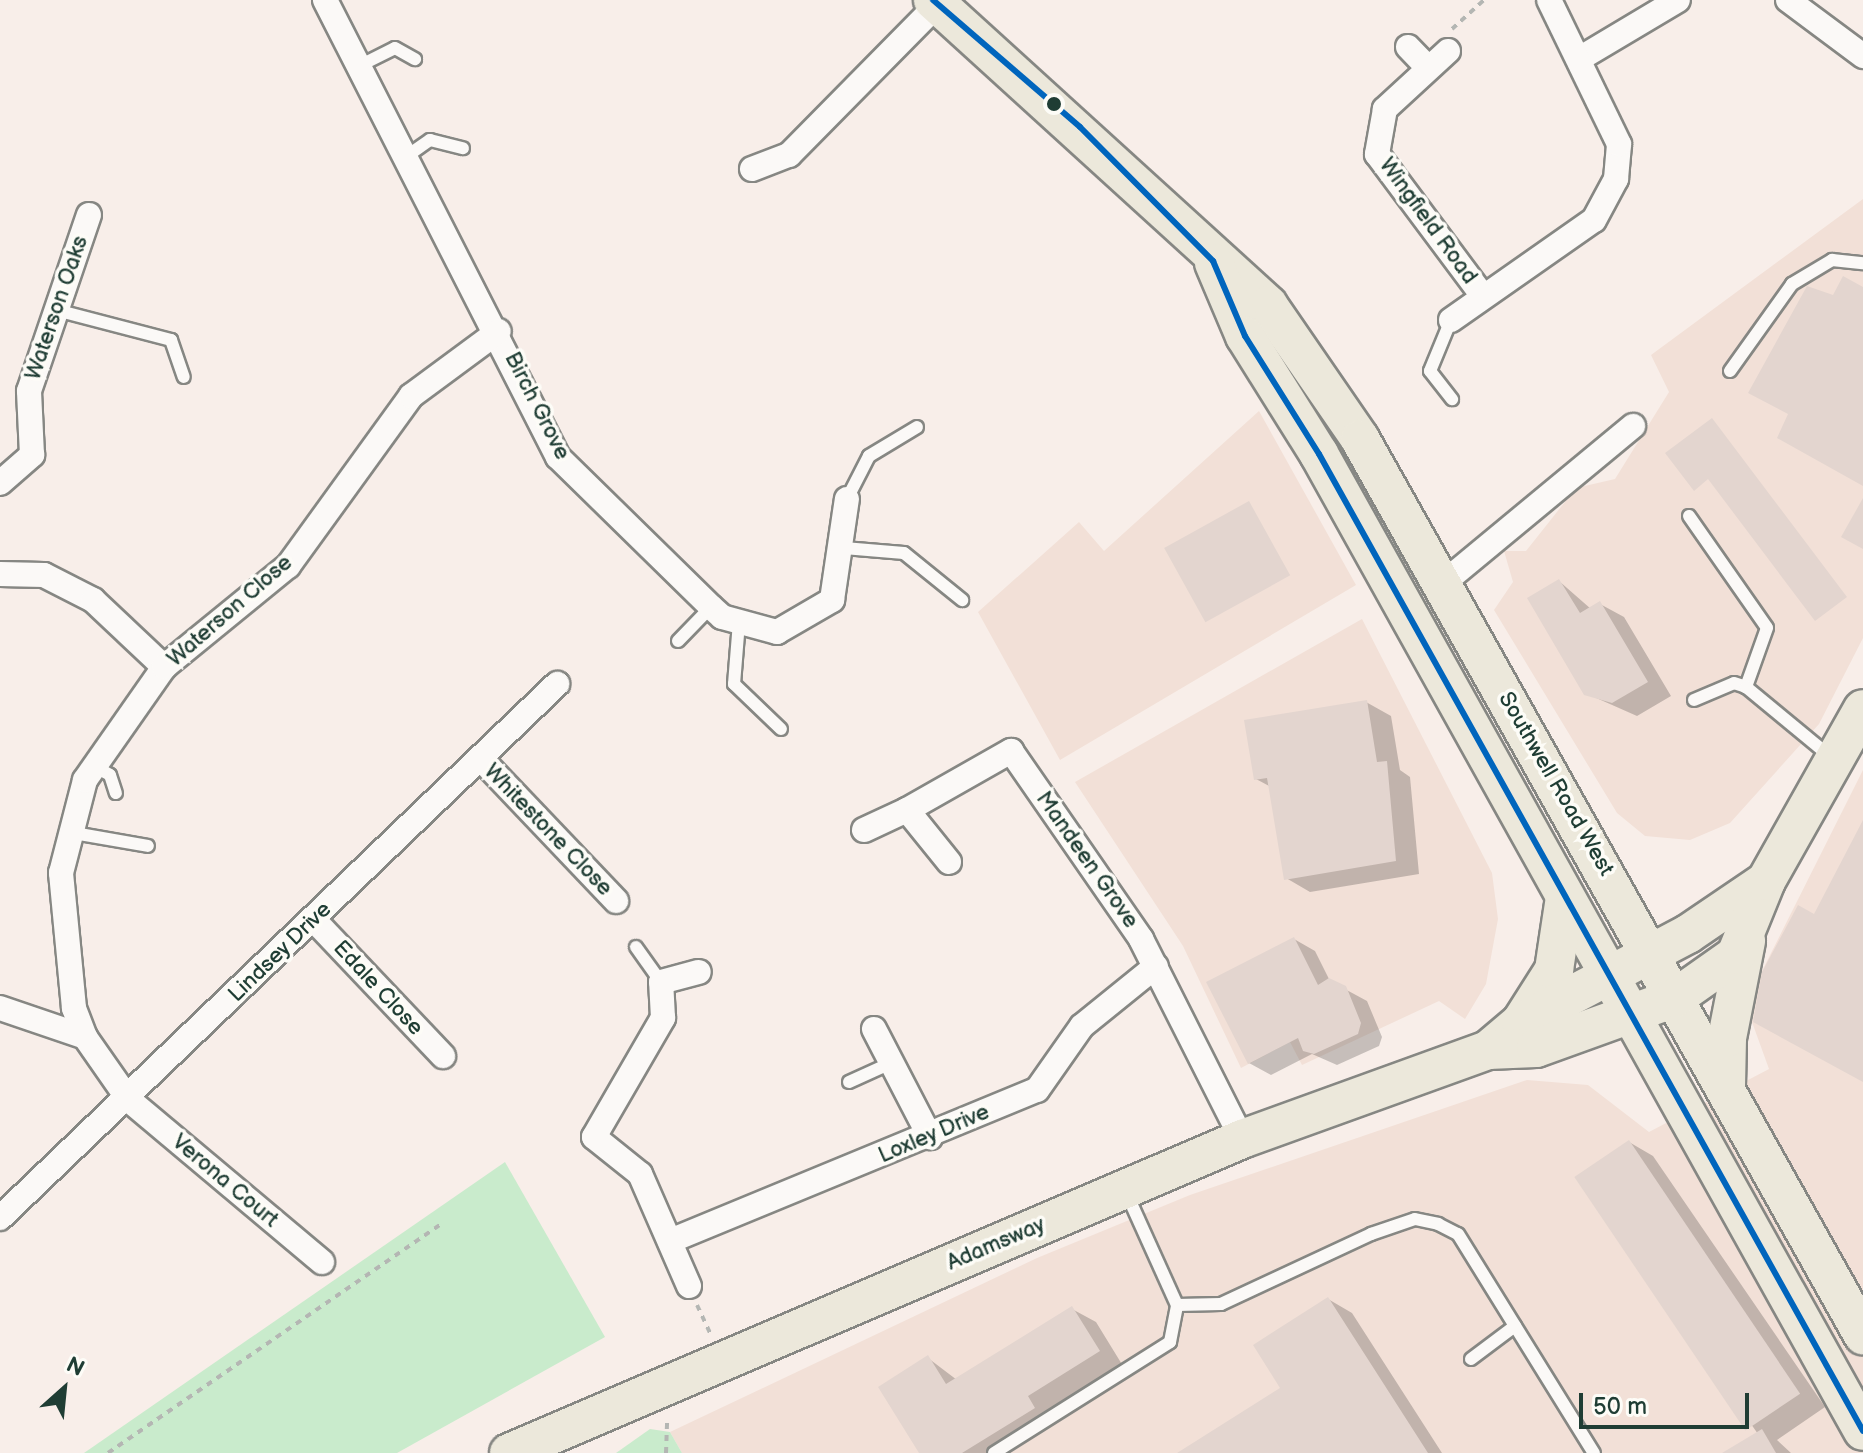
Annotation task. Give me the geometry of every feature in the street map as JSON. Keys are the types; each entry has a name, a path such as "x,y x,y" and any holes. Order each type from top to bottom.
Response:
{"main road":[{"name":"Southwell Road West","path":"936,2 1080,127 1213,261 1268,305 1360,439 1542,760 1631,966"},
{"name":"Southwell Road West","path":"1213,261 1245,336 1319,454 1565,897 1631,966"},
{"path":"1726,1089 1728,1028 1748,933 1766,881 1863,709"},
{"name":"Adamsway","path":"1488,1050 1521,1022 1631,966 1766,881"},
{"path":"1521,1022 1554,970 1565,897"},
{"name":"Adamsway","path":"509,1453 1242,1139 1488,1050 1536,1048 1654,1007 1724,968 1748,933"},
{"path":"1631,966 1654,1007 1760,1242 1863,1431"},
{"path":"1654,1007 1726,1089 1863,1335"}],"street":[{"name":"Birch Grove","path":"325,0 499,331 558,457 711,607 739,622 777,632 832,600 844,548 847,499"},
{"name":"Wingfield Road","path":"1451,320 1594,220 1616,179 1619,144 1549,0"},
{"path":"1579,59 1678,0"},
{"path":"1788,0 1863,56"},
{"path":"752,169 789,155 936,2"},
{"path":"1408,47 1428,68"},
{"name":"Wingfield Road","path":"1448,51 1385,109 1377,154 1483,296"},
{"name":"Waterson Oaks","path":"0,483 32,455 29,391 89,215"},
{"name":"Waterson Close","path":"85,1037 74,1008 61,873 68,832 94,766 164,667 288,566 411,396 499,331"},
{"path":"1442,584 1633,426"},
{"path":"0,574 44,575 93,600 164,667"},
{"name":"Lindsey Drive","path":"0,1218 129,1100 557,684"},
{"name":"Mandeen Grove","path":"907,810 1011,751 1156,966 1242,1139"},
{"name":"Whitestone Close","path":"481,759 616,901"},
{"path":"864,830 907,810 949,862"},
{"name":"Edale Close","path":"313,919 443,1056"},
{"name":"Loxley Drive","path":"670,1241 930,1137 1037,1090 1082,1026 1156,966"},
{"path":"689,1286 640,1174 594,1137 663,1018 661,982 699,972"},
{"path":"0,1008 85,1037"},
{"path":"874,1029 930,1137"},
{"name":"Verona Court","path":"85,1037 129,1100 322,1262"}],"lane":[{"path":"359,66 395,48 415,59"},
{"path":"407,156 430,140 463,148"},
{"path":"1730,371 1792,284 1832,260 1863,263"},
{"path":"56,310 171,340 184,377"},
{"path":"1451,320 1430,371 1452,399"},
{"path":"847,499 869,456 917,427"},
{"path":"1689,516 1767,628 1746,687"},
{"path":"844,548 904,553 962,600"},
{"path":"678,641 711,607"},
{"path":"739,622 734,684 781,729"},
{"path":"1694,700 1734,683 1746,687 1834,760"},
{"path":"94,766 115,781 116,793"},
{"path":"68,832 148,846"},
{"path":"636,947 661,982"},
{"path":"849,1082 891,1063"},
{"path":"994,1453 1170,1342 1177,1305 1124,1189"},
{"path":"1177,1305 1221,1304 1415,1219 1458,1234 1594,1453"},
{"path":"1471,1359 1515,1326"}],"path":[{"path":"1448,51 1444,37 1484,0"},
{"path":"108,1453 441,1224"},
{"path":"689,1286 723,1361"}],"shaded area":[{"path":"1863,199 1863,638 1819,724 1730,823 1690,840 1645,836 1617,813 1494,610 1513,582 1504,551 1526,551 1576,488 1615,479 1669,392 1651,355"},
{"path":"1259,411 1356,585 1060,760 978,612 1079,522 1104,551"},
{"path":"1362,619 1492,873 1498,919 1486,984 1465,1019 1439,1001 1302,1065 1290,1042 1241,1068 1183,946 1075,782"},
{"path":"1863,770 1863,1453 682,1453 670,1432 1037,1258 1190,1195 1527,1080 1588,1085 1649,1132 1769,1069 1752,1022 1753,989"}],"green space":[{"path":"505,1162 605,1337 397,1453 84,1453"},
{"path":"650,1429 670,1432 682,1453 616,1453"}],"building":[{"path":"1843,276 1863,287 1863,486 1777,438 1788,414 1748,393 1807,286 1833,295"},
{"path":"1712,418 1847,597 1815,621 1708,479 1694,491 1665,453"},
{"path":"1863,498 1863,549 1841,537"},
{"path":"1249,501 1290,575 1205,622 1164,548"},
{"path":"1559,579 1580,613 1600,601 1648,682 1612,703 1584,695 1527,598"},
{"path":"1367,700 1377,762 1387,761 1396,861 1284,880 1267,778 1254,780 1244,720"},
{"path":"1863,820 1863,1082 1753,1022 1762,972 1798,905 1814,914"},
{"path":"1294,937 1318,985 1329,978 1346,986 1361,1023 1358,1034 1314,1054 1303,1051 1298,1038 1248,1064 1206,982"},
{"path":"1629,1140 1800,1394 1745,1431 1574,1177"},
{"path":"1328,1297 1428,1453 1177,1453 1280,1388 1253,1345"},
{"path":"1072,1306 1100,1351 1028,1396 1035,1408 962,1453 919,1453 878,1387 928,1355 946,1384"},
{"path":"1762,1429 1776,1453 1722,1453"}],"transit line":[{"path":"933,0 1080,127 1213,261 1245,336 1319,454 1863,1431"}]}
